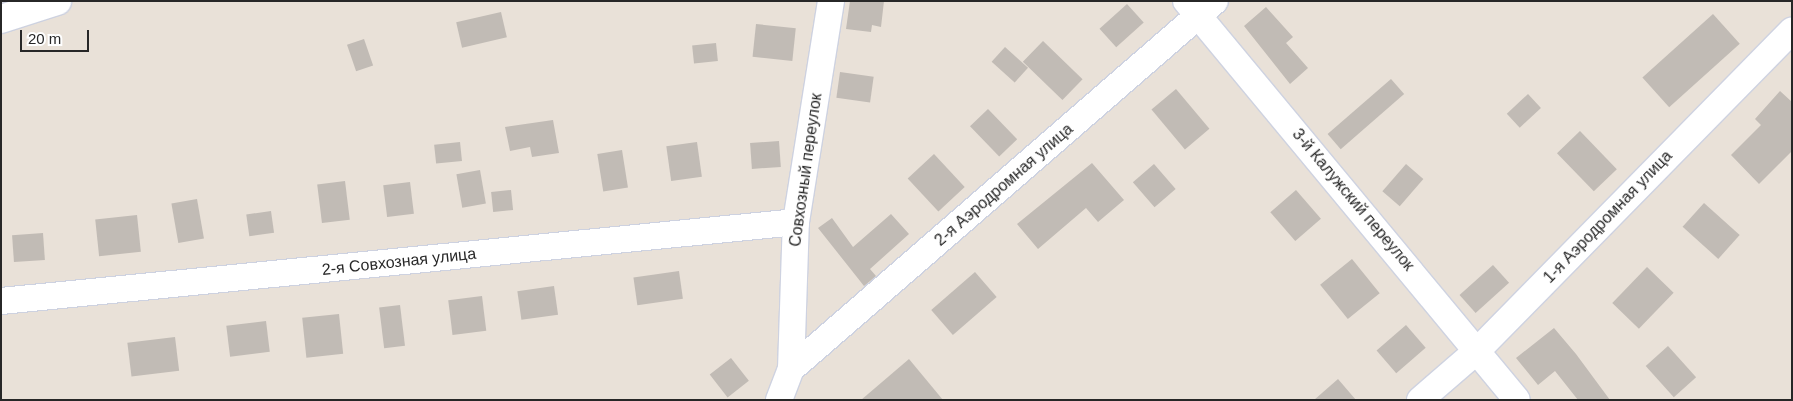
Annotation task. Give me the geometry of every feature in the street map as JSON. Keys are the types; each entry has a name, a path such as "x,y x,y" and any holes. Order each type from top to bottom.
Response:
{"main road":[{"path":"1,19 57,1"}],"street":[{"name":"Совхозный переулок","path":"791,369 796,222 831,1"},
{"name":"3-й Калужский переулок","path":"1200,6 1517,400"},
{"name":"2-я Аэродромная улица","path":"791,369 1200,6"},
{"name":"1-я Аэродромная улица","path":"1420,400 1478,350 1792,30"},
{"name":"2-я Совхозная улица","path":"1,301 796,222"},
{"path":"779,400 791,369"}],"building":[{"path":"850,1 884,1 881,27 872,25 871,32 846,29"},
{"path":"1127,4 1144,23 1116,47 1100,29"},
{"path":"1266,7 1293,37 1286,43 1308,68 1290,84 1244,26"},
{"path":"501,12 507,37 462,48 456,22"},
{"path":"1713,14 1740,44 1669,107 1642,78"},
{"path":"756,24 796,28 792,61 753,57"},
{"path":"364,39 373,65 356,71 347,45"},
{"path":"1043,41 1083,79 1062,100 1023,62"},
{"path":"716,43 718,61 694,63 692,46"},
{"path":"1005,47 1028,68 1015,83 992,62"},
{"path":"840,72 874,77 870,102 836,98"},
{"path":"1391,79 1404,94 1341,149 1328,134"},
{"path":"1176,89 1209,129 1185,149 1151,110"},
{"path":"1780,91 1792,102 1792,151 1759,184 1731,155 1761,125 1755,119"},
{"path":"1528,94 1541,108 1520,128 1507,114"},
{"path":"988,109 1017,139 999,157 970,126"},
{"path":"553,120 559,153 532,157 530,147 510,151 505,127"},
{"path":"1580,131 1617,169 1594,191 1557,153"},
{"path":"779,141 781,167 752,169 750,143"},
{"path":"460,142 462,161 436,164 434,145"},
{"path":"697,142 702,177 671,181 666,146"},
{"path":"622,150 628,188 603,191 597,154"},
{"path":"934,154 965,187 938,211 908,179"},
{"path":"1092,163 1124,200 1098,222 1086,208 1038,249 1017,224"},
{"path":"1154,164 1176,189 1155,207 1133,182"},
{"path":"1406,164 1423,179 1400,206 1382,191"},
{"path":"480,170 486,203 462,208 456,174"},
{"path":"345,181 350,220 322,223 317,184"},
{"path":"410,182 414,214 387,217 383,185"},
{"path":"511,190 513,210 493,212 491,192"},
{"path":"1296,190 1321,219 1295,241 1270,212"},
{"path":"197,199 204,238 178,243 171,204"},
{"path":"1704,203 1740,235 1718,259 1683,227"},
{"path":"271,211 274,233 249,236 246,214"},
{"path":"891,214 909,234 870,269 876,276 864,286 818,228 832,218 853,247"},
{"path":"137,215 141,252 99,256 95,219"},
{"path":"43,233 45,260 14,262 12,235"},
{"path":"1352,259 1380,293 1348,319 1320,285"},
{"path":"1493,265 1509,283 1476,313 1460,295"},
{"path":"1647,267 1674,293 1639,329 1612,303"},
{"path":"679,271 683,299 637,305 633,277"},
{"path":"975,272 997,297 953,335 931,310"},
{"path":"554,286 558,315 521,320 517,291"},
{"path":"482,296 486,331 453,335 448,300"},
{"path":"400,305 405,346 384,348 379,308"},
{"path":"339,314 343,354 306,358 302,318"},
{"path":"266,321 270,352 230,357 226,326"},
{"path":"1406,325 1426,348 1396,373 1377,351"},
{"path":"1554,328 1610,400 1578,400 1555,371 1538,385 1516,358"},
{"path":"175,337 179,371 132,377 127,343"},
{"path":"1668,346 1696,377 1674,397 1646,366"},
{"path":"731,358 749,381 728,397 710,375"},
{"path":"909,359 943,400 861,400"},
{"path":"1338,379 1356,400 1314,400"}]}
